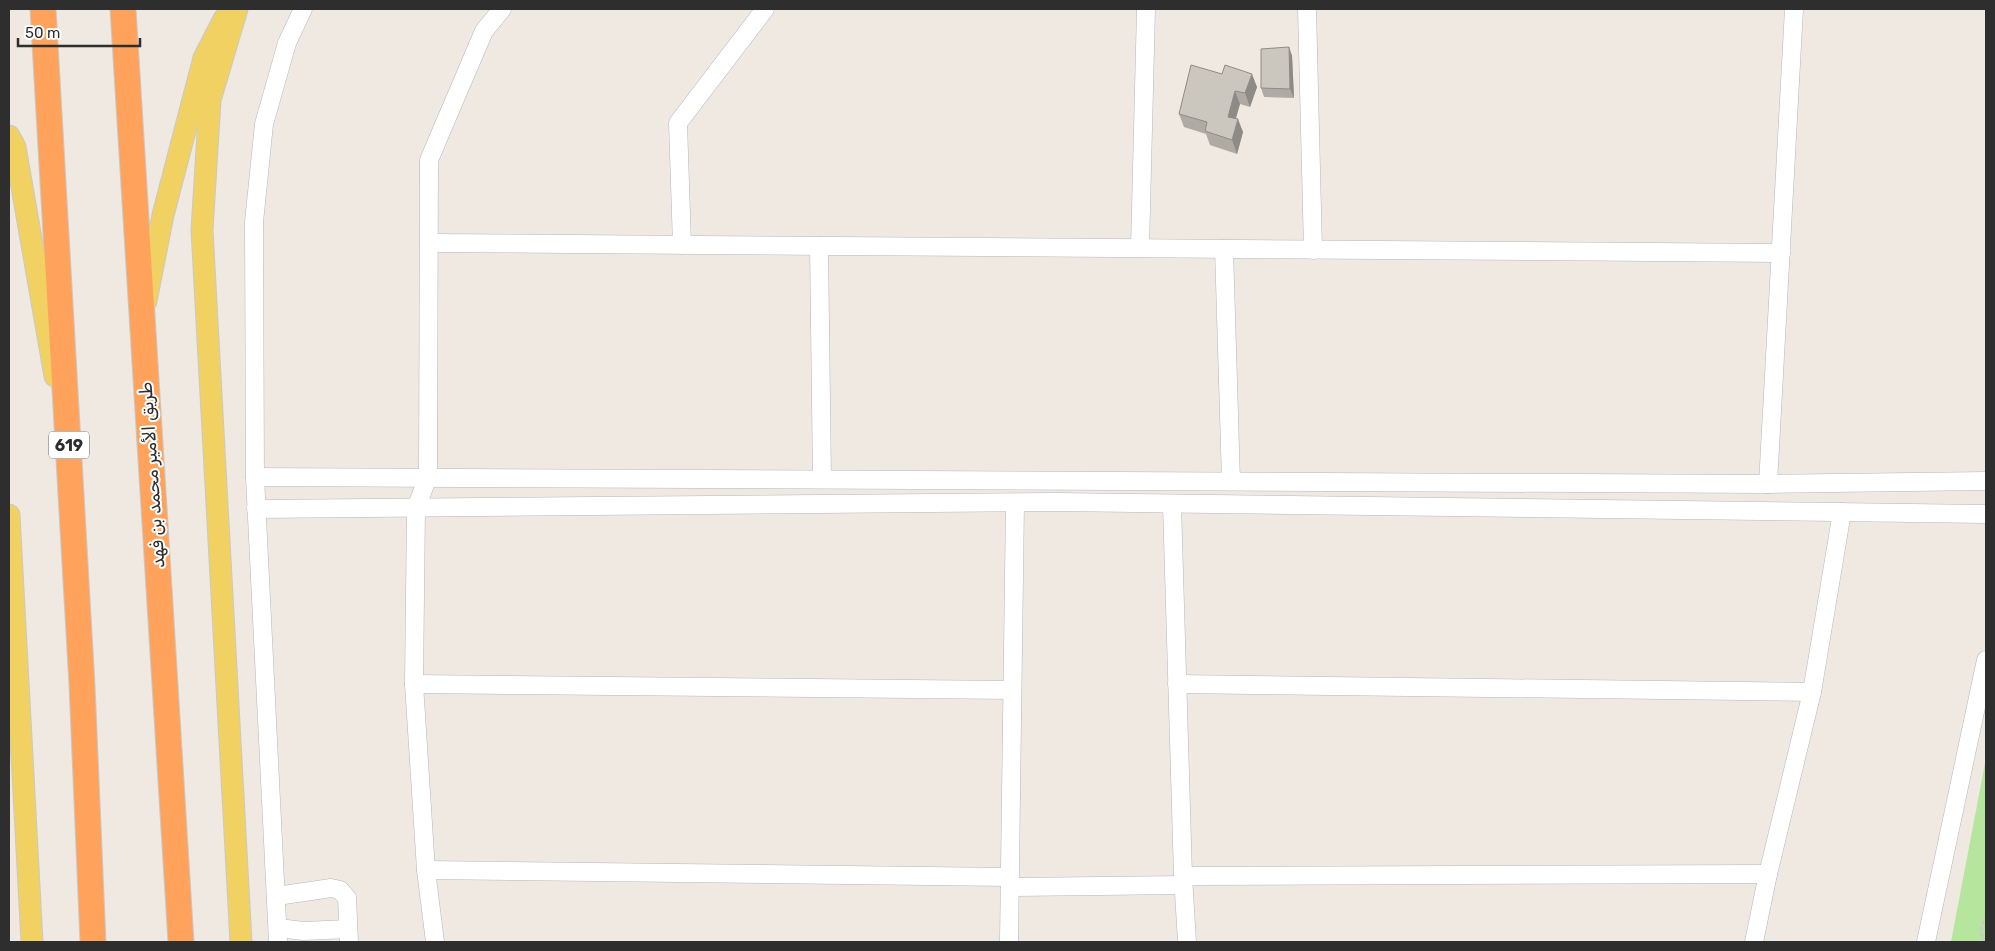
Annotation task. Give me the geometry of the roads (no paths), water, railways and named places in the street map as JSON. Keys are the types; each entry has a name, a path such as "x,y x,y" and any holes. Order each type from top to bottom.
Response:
{"highway":[{"name":"619","path":"43,9 82,686 93,942"},
{"name":"طريق الأمير محمد بن فهد","path":"123,9 181,942"}],"main road":[{"path":"142,321 163,216 204,58 229,9"},
{"path":"237,9 210,100 202,230 241,942"},
{"path":"9,136 15,147 69,456"},
{"path":"9,515 32,942"},
{"path":"229,942 230,923 239,889"},
{"path":"30,907 46,928 47,942"}],"street":[{"path":"277,896 331,888 340,890 347,898 348,936 278,935 256,509 255,212 264,124 287,43 303,9"},
{"path":"435,942 426,870 414,684 416,508 428,477 429,160 484,31 502,9"},
{"path":"682,245 678,123 765,9"},
{"path":"1140,248 1146,9"},
{"path":"1307,9 1313,250"},
{"path":"1768,484 1794,9"},
{"path":"429,242 1781,253"},
{"path":"819,246 822,479"},
{"path":"1224,249 1231,481"},
{"path":"255,476 1768,484 1986,481"},
{"path":"256,509 1016,503 1986,514"},
{"path":"1009,942 1016,503"},
{"path":"1172,504 1186,942"},
{"path":"1754,942 1768,874 1812,692 1842,512"},
{"path":"1926,942 1985,667"},
{"path":"414,684 1012,690"},
{"path":"1177,684 1812,692"},
{"path":"426,870 1009,882 1768,874"}]}
